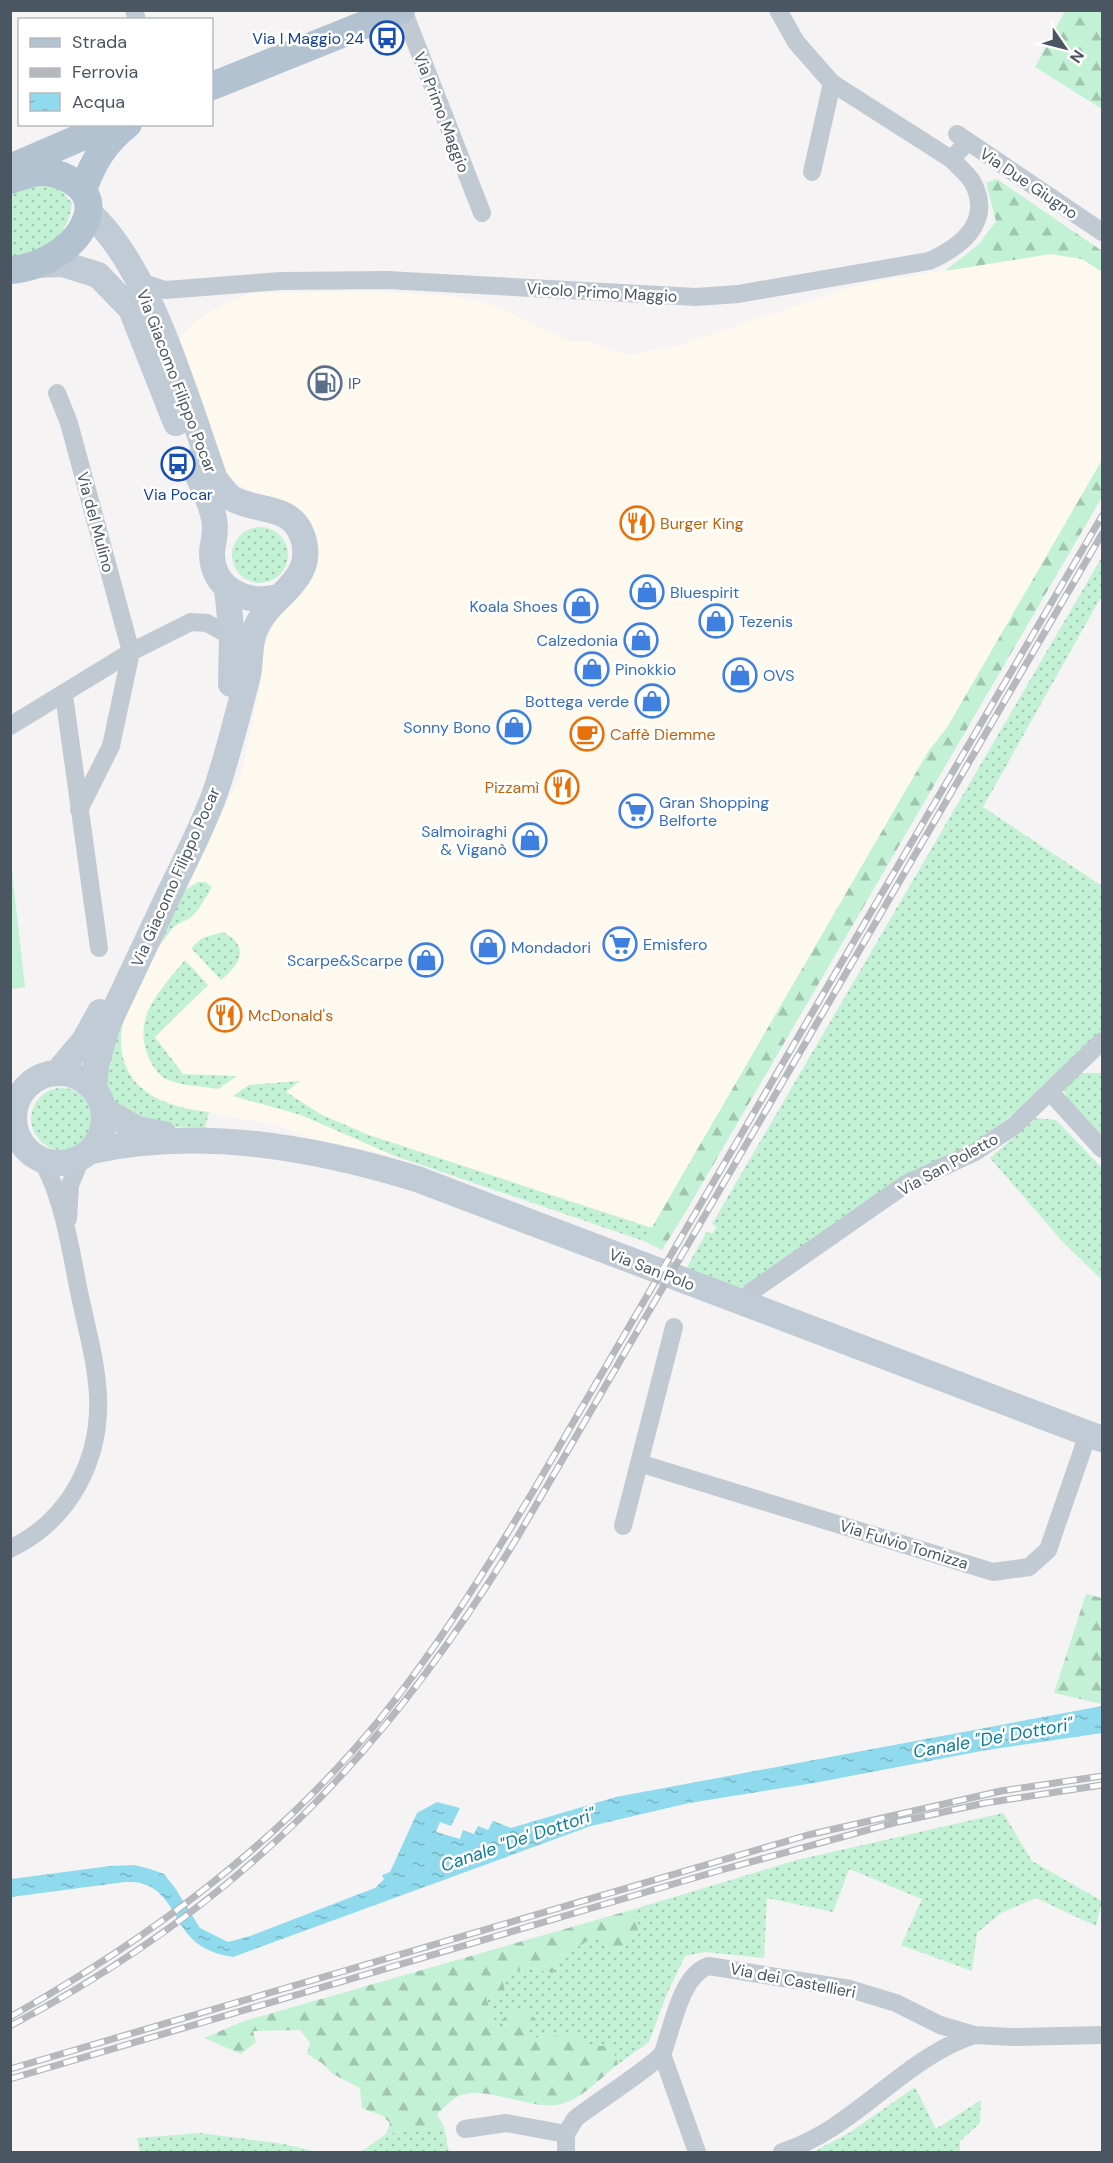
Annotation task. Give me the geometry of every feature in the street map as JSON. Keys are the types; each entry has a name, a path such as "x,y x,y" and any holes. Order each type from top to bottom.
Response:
{"main road":[{"name":"Via Primo Maggio","path":"213,86 402,10"},
{"path":"17,174 113,126"},
{"path":"23,268 70,243 82,228 94,159 111,138 113,126"},
{"path":"17,174 47,172 68,178 86,201"},
{"name":"Via Giacomo Filippo Pocar","path":"86,201 103,224 151,303 215,479 232,498 276,509 286,515 301,532 306,547 305,562 300,577 290,589 278,597 258,621 252,639 248,672 215,793 108,1024 98,1057 99,1100"},
{"name":"Via Giacomo Filippo Pocar","path":"23,268 63,264 98,275 131,309 214,519 213,564 219,578 227,588 232,637 233,676 201,787 93,1027 57,1073"},
{"path":"215,537 232,515 257,506"},
{"path":"227,588 251,600 278,597"},
{"path":"27,1155 12,1119 21,1095 27,1087 36,1080 57,1073"},
{"name":"Via San Polo","path":"57,1073 84,1080 99,1100 137,1129 191,1139 258,1144 357,1160 417,1179 1095,1436"},
{"path":"86,1154 102,1132 99,1100"},
{"name":"Via San Polo","path":"27,1155 68,1163 86,1154 115,1146 191,1139"}],"street":[{"name":"Via Primo Maggio","path":"402,10 482,213"},
{"name":"Vicolo Primo Maggio","path":"138,281 165,290 281,281 387,280 674,296 738,294 929,261 951,251 965,240 977,224 980,207 973,182 951,159 832,83 795,42 778,10"},
{"path":"812,172 832,83"},
{"name":"Via Due Giugno","path":"951,159 962,138 1102,232"},
{"name":"Via del Mulino","path":"57,393 69,423 131,652 111,746 79,810"},
{"path":"10,726 64,696 131,652 191,622 207,623 232,637"},
{"path":"64,696 99,948"},
{"name":"Via San Poletto","path":"751,1292 906,1184 975,1152 1014,1126 1051,1093 1102,1041"},
{"path":"1051,1093 1102,1149"},
{"path":"67,1232 70,1185 86,1154"},
{"path":"10,1549 45,1528 61,1511 84,1475 94,1444 98,1394 67,1232 54,1187 27,1155"},
{"path":"623,1526 674,1327"},
{"name":"Via Fulvio Tomizza","path":"639,1463 993,1572 1029,1567 1048,1550 1095,1436"},
{"name":"Via dei Castellieri","path":"662,2054 668,2031 690,1981 699,1969 709,1966 850,1989 896,2003 940,2025 974,2035 1035,2038 1102,2035"},
{"name":"Via dei Castellieri","path":"782,2152 829,2129 942,2048 974,2035"},
{"path":"465,2129 506,2123 566,2143 575,2119 662,2054 697,2152"}],"shaded area":[{"name":"Gran Shopping Belforte","path":"1051,254 1082,259 1102,272 1102,460 948,726 928,752 652,1228 369,1135 322,1115 286,1092 299,1081 249,1085 233,1096 301,1115 395,1156 310,1138 278,1125 191,1110 159,1100 141,1088 127,1069 119,1041 124,1014 153,954 175,926 192,916 212,887 205,882 185,890 192,870 241,775 260,685 262,652 281,605 296,594 300,512 273,497 256,495 222,472 179,340 193,323 222,305 252,293 368,291 452,296 490,304 571,342 589,341 627,355 676,346 861,284"}],"green space":[{"path":"1065,11 1102,11 1102,109 1035,67"},
{"path":"997,179 1102,251 1102,272 1082,259 1051,254 945,271 979,244 996,221 986,183"},
{"path":"44,183 61,190 72,203 65,226 59,235 44,246 11,257 11,187"},
{"path":"1102,460 1102,497 688,1208 662,1250 644,1241 928,752 948,726"},
{"path":"260,527 271,529 280,535 286,544 288,555 286,566 280,575 271,581 260,583 249,581 240,575 234,566 232,555 234,544 240,535 249,529"},
{"path":"1102,557 1102,595 983,807 1102,886 1102,1030 1043,1091 975,1144 741,1291 686,1269 707,1231 712,1234 717,1227 712,1224"},
{"path":"10,853 25,987 11,989 10,989"},
{"path":"198,882 205,882 212,887 197,911 189,919 174,927 152,957 135,986 125,1015 121,1043 126,1067 141,1088 169,1103 209,1112 205,1128 165,1126 135,1120 128,1116 111,1098 105,1087 103,1075 113,1032 135,981 185,890"},
{"path":"223,932 237,944 240,956 233,968 221,980 191,948 202,938"},
{"path":"185,960 208,985 155,1037 183,1074 237,1076 218,1089 180,1084 164,1078 151,1063 144,1041 146,1016 152,1004"},
{"path":"1079,1073 1102,1073 1102,1141 1070,1107 1064,1091"},
{"path":"300,1081 286,1092 322,1115 369,1135 652,1228 644,1241 395,1156 301,1115 233,1096 249,1085"},
{"path":"62,1088 84,1097 93,1119 84,1141 62,1150 40,1141 31,1119 40,1097"},
{"path":"1036,1118 1056,1120 1102,1168 1102,1280 1062,1241 990,1158"},
{"path":"1086,1594 1102,1598 1102,1704 1054,1693"},
{"path":"1003,1813 1032,1861 1102,1901 1096,1926 1036,1898 1001,1913 977,1933 972,1971 901,1945 922,1899 849,1869 833,1912 767,1898 764,1958 705,1952 685,1956 666,1996 649,2042 618,2064 610,2046 583,2046 570,2033 535,2038 523,2033 502,2038 485,1999 505,1992 502,1976 526,1967 553,1973 557,1958 597,1936 613,1956 639,1933 631,1910 797,1860"},
{"path":"631,1910 639,1933 613,1956 597,1936 557,1958 553,1973 526,1967 502,1976 505,1992 486,1999 502,2038 509,2036 501,2021 516,2006 536,2019 524,2033 535,2038 570,2033 583,2046 611,2046 618,2064 589,2089 565,2103 544,2105 490,2094 465,2094 455,2098 437,2114 444,2127 386,2134 390,2123 383,2116 362,2108 360,2088 333,2074 322,2063 307,2054 310,2043 300,2030 253,2031 256,2042 241,2054 204,2038 244,2021"},
{"path":"915,2087 936,2129 981,2100 980,2123 960,2141 960,2152 813,2152 849,2133"},
{"path":"444,2127 449,2152 361,2152 386,2134"},
{"path":"200,2133 284,2144 317,2152 140,2152 137,2138"}],"water":[{"name":"Canale \"De' Dottori\"","path":"1102,1706 1102,1733 987,1750 814,1783 689,1803 591,1826 233,1957 213,1952 198,1944 187,1934 166,1900 142,1883 125,1882 11,1897 11,1879 110,1866 135,1865 164,1874 200,1928 228,1942 250,1936 375,1888 384,1879 382,1875 390,1872 417,1813 437,1802 460,1808 451,1826 440,1822 436,1832 460,1839 463,1830 474,1834 478,1826 488,1830 493,1821 511,1828 616,1797"}],"railway":[{"path":"10,2017 113,1955 162,1921 255,1847 341,1764 380,1719 421,1665 478,1580 532,1493 1102,516"},
{"path":"10,2026 92,1979 167,1930 236,1876 300,1818 359,1756 415,1688 467,1615 518,1536 1102,534"},
{"path":"10,2069 808,1835 1001,1791 1102,1776"},
{"path":"10,2079 721,1870 893,1823 985,1803 1102,1785"}],"place":[{"name":"Via I Maggio 24","path":"387,38"},
{"name":"IP","path":"325,383"},
{"name":"Via Pocar","path":"178,464"},
{"name":"Burger King","path":"637,523"},
{"name":"Bluespirit","path":"647,592"},
{"name":"Koala Shoes","path":"581,606"},
{"name":"Tezenis","path":"716,621"},
{"name":"Calzedonia","path":"641,640"},
{"name":"Pinokkio","path":"592,669"},
{"name":"OVS","path":"740,675"},
{"name":"Bottega verde","path":"652,701"},
{"name":"Sonny Bono","path":"514,727"},
{"name":"Caffè Diemme","path":"587,734"},
{"name":"Pizzamì","path":"562,787"},
{"name":"Gran Shopping Belforte","path":"636,811"},
{"name":"Salmoiraghi & Viganò","path":"530,840"},
{"name":"Emisfero","path":"620,944"},
{"name":"Mondadori","path":"488,947"},
{"name":"Scarpe&Scarpe","path":"426,960"},
{"name":"McDonald's","path":"225,1015"}]}
